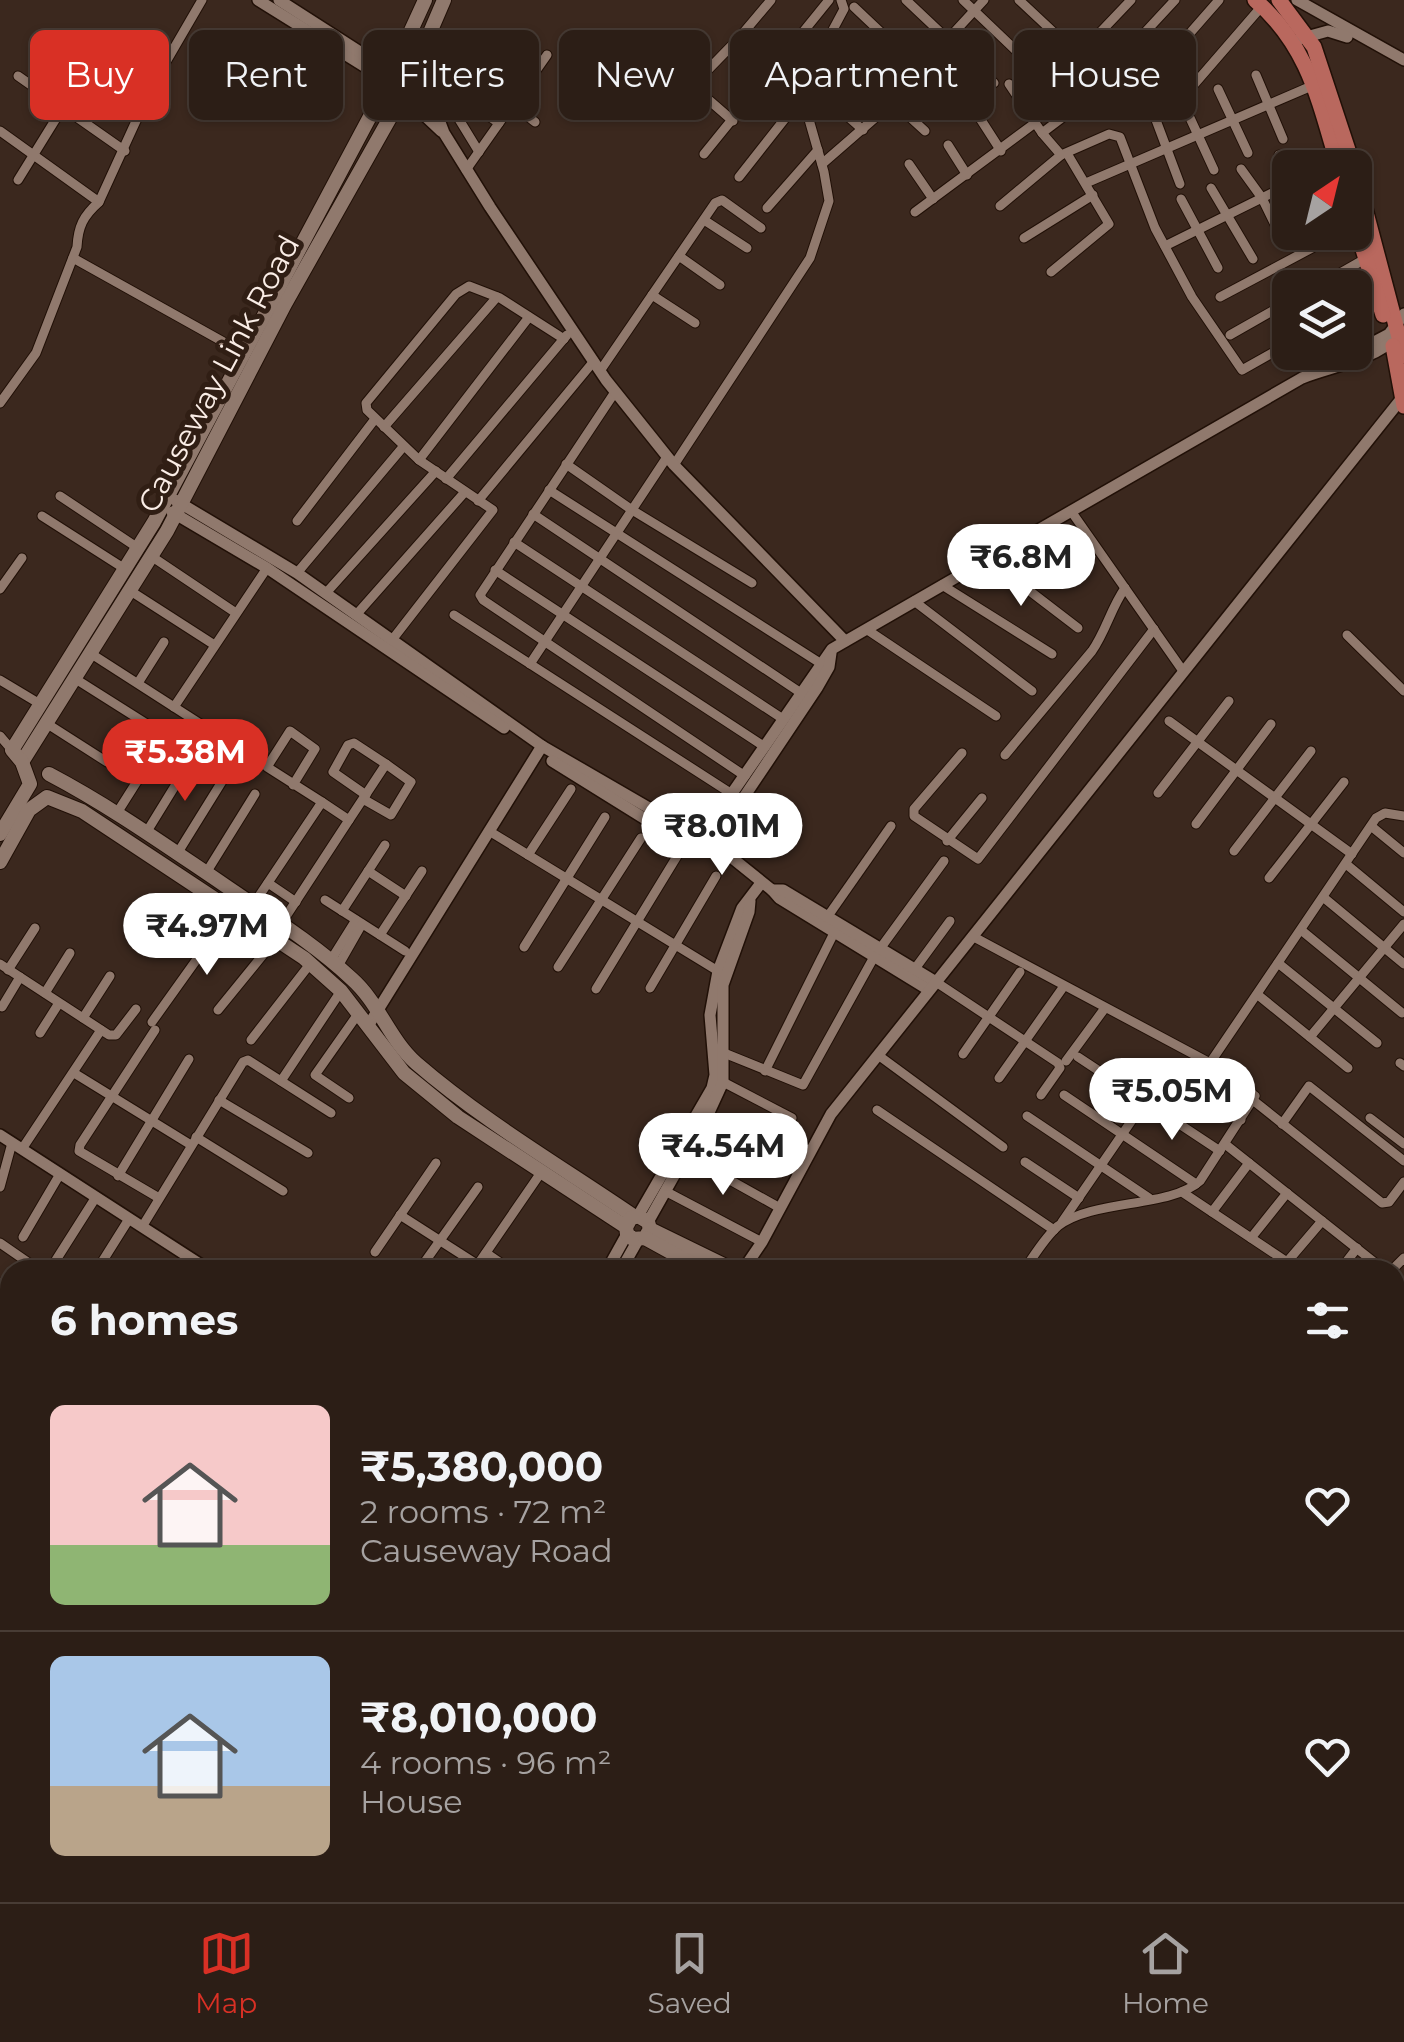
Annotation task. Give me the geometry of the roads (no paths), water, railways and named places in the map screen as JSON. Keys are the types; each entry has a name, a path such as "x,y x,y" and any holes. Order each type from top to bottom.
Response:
{"main road":[{"name":"Causeway Link Road","path":"412,30 426,0"},
{"name":"Causeway Link Road","path":"431,30 444,0"},
{"path":"1279,0 1328,80 1348,150"},
{"path":"1258,3 1301,38 1329,150"},
{"name":"Causeway Link Road","path":"249,356 272,299 367,120"},
{"name":"Causeway Link Road","path":"16,756 46,723 129,590 144,552 249,356 387,120"},
{"path":"1372,236 1404,356"},
{"path":"1362,250 1377,294 1397,330 1403,402"},
{"path":"16,756 40,704 124,569 144,552"},
{"path":"16,756 117,813 334,963 356,982 393,1038 415,1062 687,1260"},
{"path":"16,756 35,796 82,811 310,964 340,991 404,1073 458,1117 540,1174 638,1228 720,1260"},
{"path":"0,834 37,774 47,773"},
{"path":"0,862 30,810 53,792 55,784 47,773"}],"street":[{"path":"0,403 36,353 73,258 78,229 86,213 99,202 152,86 202,0"},
{"path":"258,0 363,60"},
{"path":"279,0 363,58"},
{"path":"746,30 770,0"},
{"path":"805,30 829,0"},
{"path":"834,30 844,9 841,0"},
{"path":"906,0 940,30"},
{"path":"963,0 1014,49"},
{"path":"956,30 984,0"},
{"path":"1019,0 1051,30"},
{"path":"1105,30 1131,0"},
{"path":"1147,30 1175,0"},
{"path":"1193,30 1219,0"},
{"path":"1297,0 1404,60"},
{"path":"1196,82 1258,3"},
{"path":"839,20 858,4 882,30"},
{"path":"1301,38 1338,32 1404,68"},
{"path":"730,47 695,88 730,118"},
{"path":"539,65 546,55"},
{"path":"1256,75 1283,139"},
{"path":"18,76 30,84"},
{"path":"1009,84 1034,123 1086,183 1108,220 1108,226 1051,272"},
{"path":"1086,183 1314,85"},
{"path":"1218,89 1248,153"},
{"path":"479,152 457,116 458,111 469,102 498,123"},
{"path":"18,180 55,120"},
{"path":"83,120 125,150"},
{"path":"439,120 568,334 670,461 845,641"},
{"path":"466,170 500,120"},
{"path":"739,177 789,120"},
{"path":"530,664 616,533 810,258 829,201 809,120"},
{"path":"852,120 863,130"},
{"path":"822,164 873,120"},
{"path":"912,120 925,131"},
{"path":"977,120 1000,151"},
{"path":"1042,133 1059,120"},
{"path":"1157,120 1180,184"},
{"path":"1191,120 1214,170"},
{"path":"704,154 733,121"},
{"path":"915,212 1034,123"},
{"path":"0,131 99,202"},
{"path":"1000,206 1065,155 1114,134 1120,137 1165,246 1192,297 1242,370 1272,353"},
{"path":"948,146 967,175"},
{"path":"767,208 818,150"},
{"path":"909,164 934,199"},
{"path":"1241,169 1272,218"},
{"path":"1211,188 1253,259"},
{"path":"1165,246 1272,193"},
{"path":"1024,238 1093,195"},
{"path":"1181,199 1218,268"},
{"path":"478,501 597,366 715,203 722,200 762,228"},
{"path":"704,220 747,248"},
{"path":"1220,296 1308,250"},
{"path":"679,256 720,285"},
{"path":"73,258 249,356"},
{"path":"1346,270 1365,259"},
{"path":"392,640 492,510 403,447 367,410 366,403 456,294 468,286 497,296 529,317 568,334"},
{"path":"1372,297 1377,294"},
{"path":"652,295 695,323"},
{"path":"384,428 497,296"},
{"path":"1230,334 1272,311"},
{"path":"419,460 529,317"},
{"path":"1372,343 1397,330"},
{"path":"1372,347 1397,330"},
{"path":"446,479 568,334"},
{"path":"705,836 832,649 1302,378 1323,370"},
{"path":"615,392 480,591 483,600 746,776"},
{"path":"749,1260 831,1114 1182,671 1403,402"},
{"path":"296,520 376,419"},
{"path":"297,573 403,447"},
{"path":"566,464 632,510 752,583"},
{"path":"326,594 436,471"},
{"path":"549,490 820,663"},
{"path":"356,616 464,493"},
{"path":"60,496 236,613"},
{"path":"171,505 540,749 687,830 705,836 779,898 834,933 914,970 932,986"},
{"path":"171,505 297,573 540,749"},
{"path":"1071,511 1182,671"},
{"path":"532,514 801,692"},
{"path":"42,516 124,569"},
{"path":"514,542 783,719"},
{"path":"0,589 22,558"},
{"path":"988,559 1078,628"},
{"path":"174,707 267,568"},
{"path":"495,570 765,747"},
{"path":"942,585 1052,654"},
{"path":"1006,756 1092,651 1112,606 1125,588"},
{"path":"129,590 214,644"},
{"path":"914,601 1032,691"},
{"path":"454,615 732,794"},
{"path":"866,629 996,716"},
{"path":"962,753 914,809 917,820 972,858 982,856 1154,629"},
{"path":"1346,635 1404,691"},
{"path":"138,684 164,642"},
{"path":"705,836 722,830 830,667 832,649"},
{"path":"90,652 244,752"},
{"path":"74,678 162,734"},
{"path":"0,680 40,704"},
{"path":"1158,793 1229,701"},
{"path":"1169,720 1352,854"},
{"path":"46,723 107,762"},
{"path":"1196,824 1272,724"},
{"path":"292,785 315,749 290,732 267,764 271,771 292,785 322,802 349,820"},
{"path":"0,736 16,756"},
{"path":"354,743 386,764 408,778 411,786 391,815 332,772 348,744 354,743"},
{"path":"117,813 160,745"},
{"path":"348,1098 315,1075 363,1020 378,1010 540,749"},
{"path":"1234,852 1311,751"},
{"path":"146,833 194,755"},
{"path":"282,924 386,764"},
{"path":"177,854 226,775"},
{"path":"1269,878 1344,782"},
{"path":"528,855 571,789"},
{"path":"206,874 254,794"},
{"path":"947,841 982,798"},
{"path":"253,905 322,802"},
{"path":"1210,1063 1371,826 1386,813 1404,816"},
{"path":"524,947 605,817"},
{"path":"828,916 891,826"},
{"path":"1371,826 1404,853"},
{"path":"490,831 718,971"},
{"path":"558,968 641,838"},
{"path":"342,911 386,845"},
{"path":"596,990 680,852"},
{"path":"724,1053 803,1086 877,953 944,860"},
{"path":"1346,864 1404,912"},
{"path":"368,872 406,896"},
{"path":"380,936 422,872"},
{"path":"650,988 716,876"},
{"path":"268,883 296,902"},
{"path":"767,886 784,890 828,916 877,953 989,1017 1060,1065 1042,1095"},
{"path":"625,1260 712,1088 715,1076 710,1015 718,971 742,908 767,886"},
{"path":"1323,897 1404,964"},
{"path":"325,900 405,952"},
{"path":"614,1260 665,1191 723,1082 723,986 750,901"},
{"path":"159,1198 79,1151 80,1145 153,1026 232,910"},
{"path":"914,970 950,920"},
{"path":"334,963 359,922"},
{"path":"1310,1037 1404,924"},
{"path":"35,928 4,967 109,1035 116,1034 136,1010"},
{"path":"1301,930 1402,1013"},
{"path":"764,1070 834,933"},
{"path":"972,936 1210,1063 1255,1096 1196,1184 1182,1192 1149,1198 1057,1228"},
{"path":"218,1010 276,940"},
{"path":"45,993 70,952"},
{"path":"251,1040 310,964"},
{"path":"1278,964 1377,1043"},
{"path":"963,1054 1020,972"},
{"path":"83,1018 110,976"},
{"path":"2,1008 20,977"},
{"path":"1000,1078 1064,986"},
{"path":"281,1081 340,991"},
{"path":"1258,995 1348,1068"},
{"path":"40,1033 59,1003"},
{"path":"1066,1061 1105,1008"},
{"path":"0,1188 4,1156 18,1146 74,1073 101,1030"},
{"path":"878,1055 1003,1147"},
{"path":"1078,1057 1144,1103 1249,1163 1371,1260"},
{"path":"118,1176 189,1059"},
{"path":"142,1227 218,1100 248,1060 331,1113"},
{"path":"1032,1260 1169,1070 1241,1120"},
{"path":"74,1073 151,1122 194,1141 283,1191"},
{"path":"723,1082 792,1118"},
{"path":"1282,1124 1309,1086 1404,1161"},
{"path":"1064,1095 1196,1184"},
{"path":"218,1100 308,1152"},
{"path":"1254,1101 1382,1202 1389,1202 1404,1182"},
{"path":"877,1110 1057,1228"},
{"path":"1027,1116 1149,1198"},
{"path":"706,1118 799,1172"},
{"path":"1370,1118 1404,1144"},
{"path":"0,1135 186,1260"},
{"path":"685,1155 780,1208"},
{"path":"1025,1162 1079,1198"},
{"path":"375,1252 436,1163"},
{"path":"1212,1212 1249,1163"},
{"path":"23,1237 60,1174"},
{"path":"481,1260 540,1174"},
{"path":"425,1260 478,1187"},
{"path":"665,1191 762,1242"},
{"path":"1182,1192 1276,1260"},
{"path":"1250,1238 1287,1193"},
{"path":"56,1260 96,1197"},
{"path":"400,1216 465,1260"},
{"path":"103,1260 130,1219"},
{"path":"1290,1260 1322,1221"},
{"path":"0,1243 24,1260"},
{"path":"1347,1260 1356,1248"},
{"path":"486,1253 496,1260"}]}
